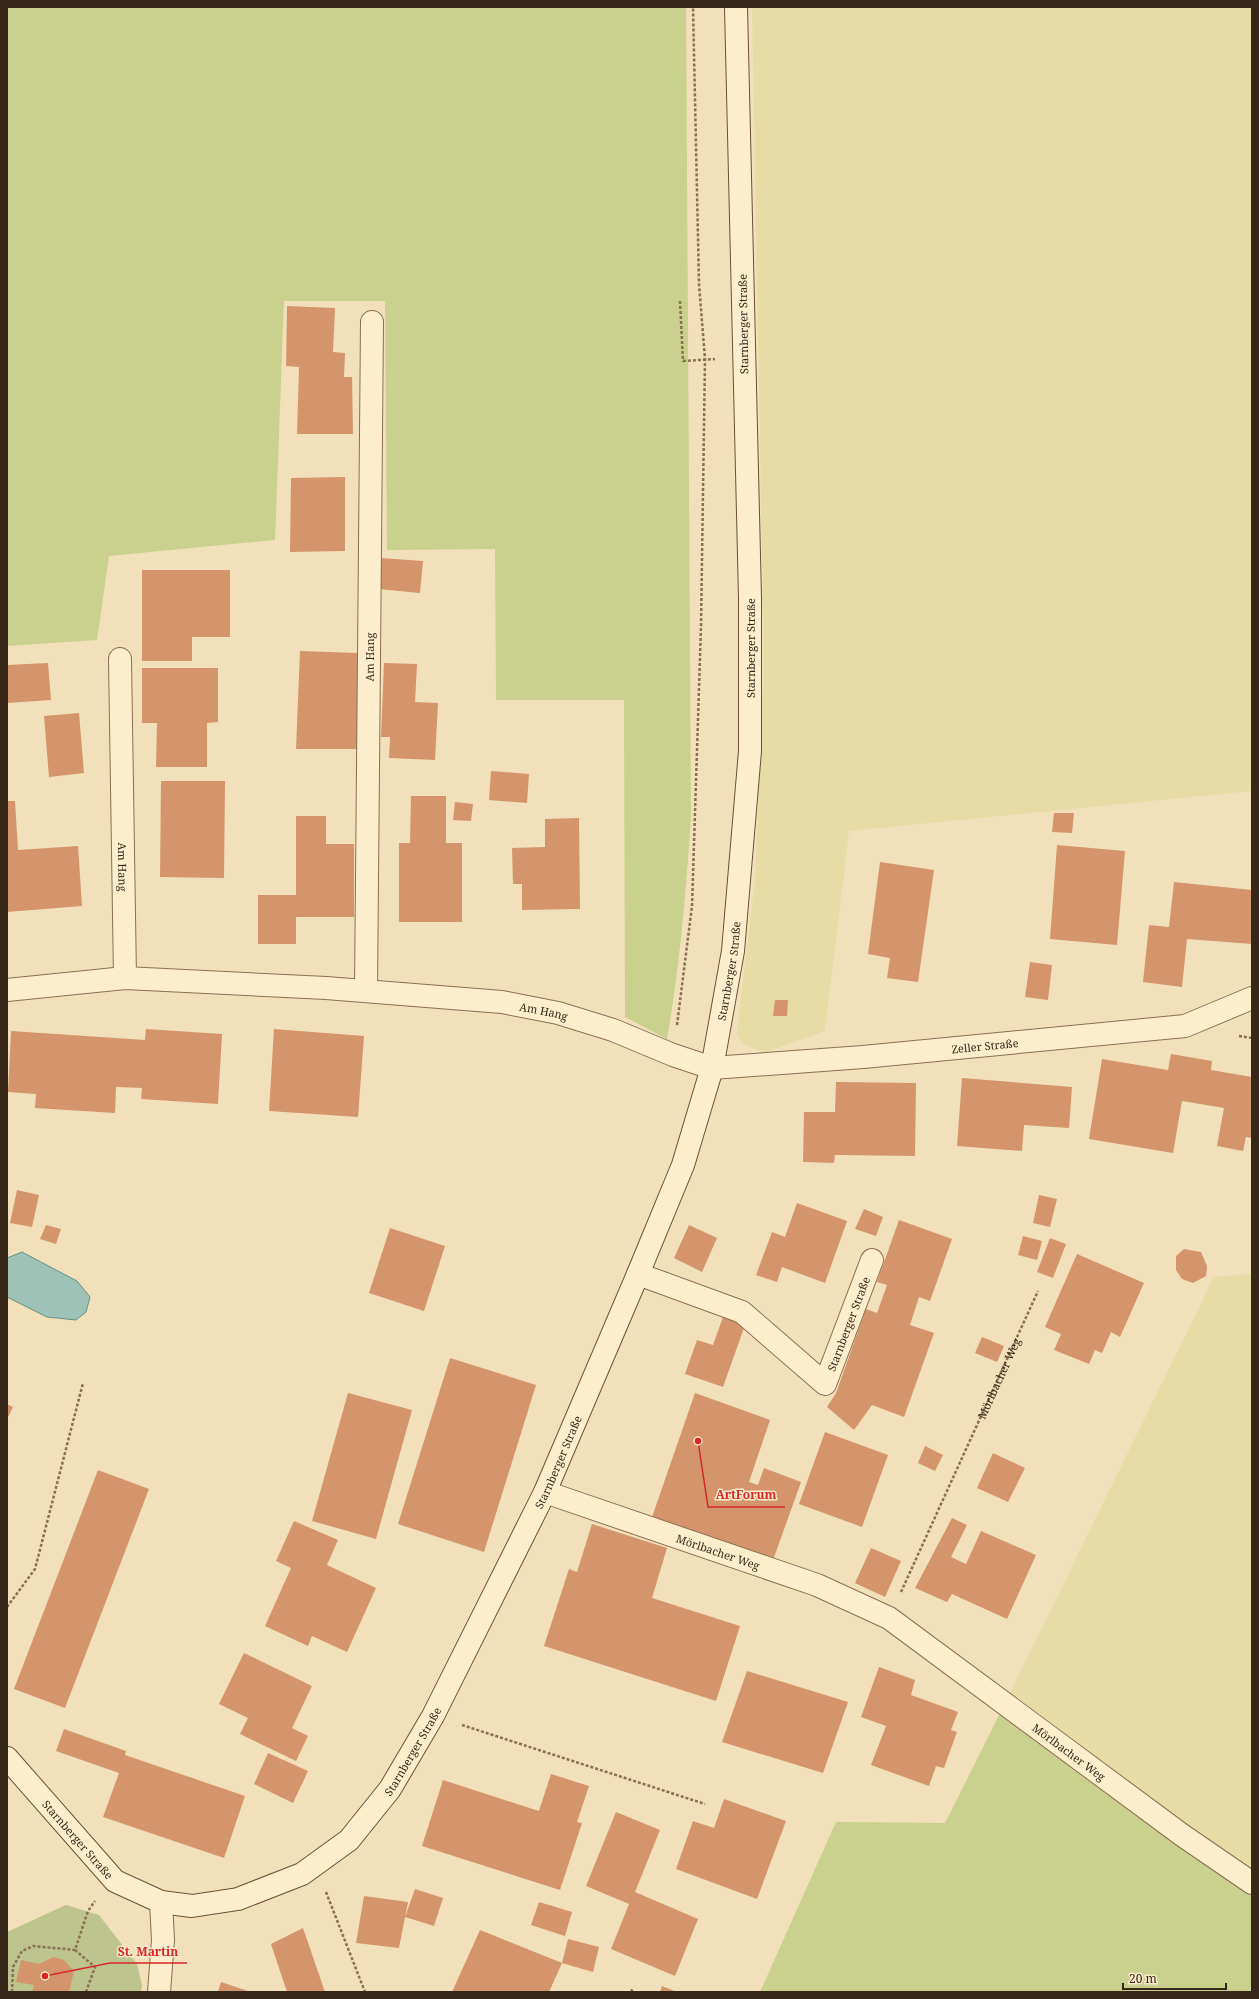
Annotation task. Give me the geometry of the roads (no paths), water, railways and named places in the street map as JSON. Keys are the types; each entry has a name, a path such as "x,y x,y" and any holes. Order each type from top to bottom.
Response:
{"street":[{"name":"Starnberger Straße","path":"7,1758 115,1881 161,1902 192,1906 238,1899 302,1874 349,1840 390,1789 433,1716 545,1492 638,1274 683,1165 712,1068 733,951 750,751 750,598 736,7"},
{"name":"Am Hang","path":"366,991 372,322"},
{"name":"Am Hang","path":"120,659 125,978"},
{"name":"Am Hang","path":"7,990 125,978 366,991 502,1002 558,1013 613,1030 673,1056 712,1068"},
{"name":"Zeller Straße","path":"712,1068 863,1057 1185,1026 1252,998"},
{"name":"Starnberger Straße","path":"638,1274 742,1312 825,1384 872,1260"},
{"name":"Mörlbacher Weg","path":"545,1492 817,1585 889,1618 1182,1835 1252,1883"},
{"path":"159,1992 163,1940 161,1902"}],"water":[{"path":"22,1252 77,1281 90,1297 86,1312 76,1320 47,1317 7,1297 7,1258"}],"place":[{"name":"ArtForum","path":"698,1441"},
{"name":"St. Martin","path":"45,1976"}]}
